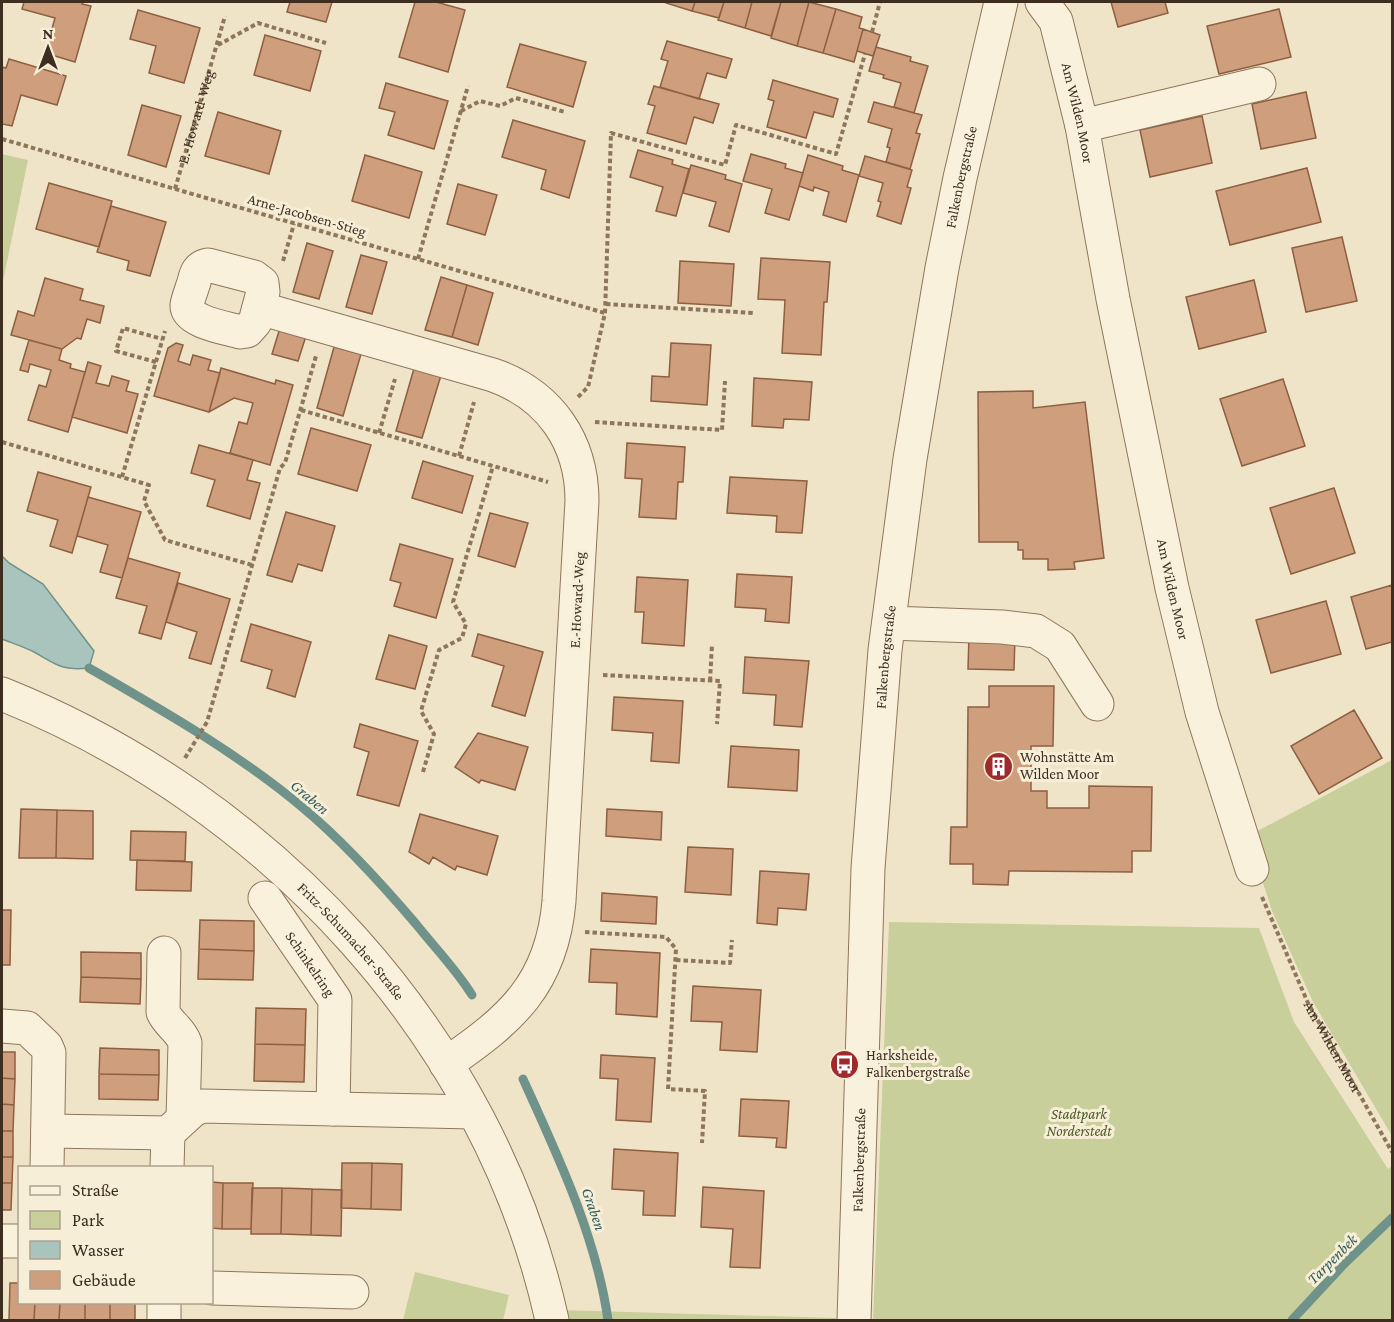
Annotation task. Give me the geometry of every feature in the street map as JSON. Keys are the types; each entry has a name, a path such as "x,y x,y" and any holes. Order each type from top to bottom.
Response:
{"street":[{"name":"Falkenbergstraße","path":"854,1320 868,868 889,623 910,459 942,268 1001,2"},
{"name":"Am Wilden Moor","path":"1042,2 1056,21 1082,126 1113,299 1175,599 1202,712 1252,869"},
{"path":"1082,126 1258,84"},
{"path":"208,265 258,279 264,289 259,308 253,326 242,332 197,320 189,313 187,305 196,275 201,267 208,265"},
{"name":"E.-Howard-Weg","path":"259,308 504,379 524,389 542,402 557,419 573,447 580,468 582,492 572,673 559,901 554,930 543,965 521,1002 490,1034 446,1065"},
{"path":"889,623 1002,627 1036,631 1060,646 1097,704"},
{"name":"Fritz-Schumacher-Straße","path":"2,694 81,729 131,757 198,800 270,857 313,896 352,938 423,1028 473,1112 521,1214 552,1320"},
{"name":"Schinkelring","path":"265,898 335,1000 333,1109"},
{"path":"164,953 163,1012 166,1019 182,1036 184,1043 176,1126 168,1166"},
{"path":"2,1026 27,1028 48,1051 47,1166"},
{"path":"48,1131 176,1126 195,1108 203,1106 473,1112"},
{"path":"2,1241 18,1241"},
{"path":"213,1288 352,1292"},
{"path":"164,1304 164,1320"}],"path":[{"path":"872,32 880,2"},
{"name":"E.-Howard-Weg","path":"175,189 225,16"},
{"path":"216,46 258,23 326,43"},
{"path":"557,419 588,387 605,313 611,133 725,165 736,125 836,154 865,54"},
{"path":"418,259 468,86"},
{"path":"461,111 480,100 500,106 516,98 565,112"},
{"name":"Arne-Jacobsen-Stieg","path":"2,139 605,313"},
{"path":"606,304 753,314"},
{"path":"122,477 166,326 189,313"},
{"path":"192,746 207,722 280,468 285,463 325,327"},
{"path":"156,362 116,351 123,328 162,339"},
{"path":"379,433 403,350"},
{"path":"459,456 483,372"},
{"path":"557,419 722,430 725,381"},
{"path":"301,410 582,492"},
{"path":"2,442 149,485 144,501 165,540 252,565"},
{"path":"423,772 434,734 422,711 439,650 462,638 466,624 453,602 493,466"},
{"path":"710,681 712,644"},
{"path":"572,673 720,681 717,724"},
{"name":"Am Wilden Moor","path":"1252,869 1268,913 1308,1003 1392,1151"},
{"path":"554,930 666,937 676,949 668,1089 705,1091 702,1143"},
{"path":"676,960 730,963 732,940"}],"green space":[{"path":"2,154 28,160 2,286"},
{"path":"1392,760 1392,1136 1313,1002 1272,911 1248,836"},
{"name":"Stadtpark Norderstedt","path":"889,922 1259,928 1294,1022 1388,1169 1392,1166 1392,1320 873,1320"},
{"path":"415,1272 509,1295 503,1320 403,1320"},
{"path":"560,1310 836,1318 836,1320 563,1320"}],"water":[{"path":"2,556 9,563 43,584 94,651 89,668 59,666 30,650 2,639"}],"building":[{"path":"24,2 83,2 82,4 91,6 75,62 45,53 55,18 22,9"},
{"path":"290,2 332,2 326,22 287,12"},
{"path":"415,2 436,2 465,10 448,72 399,57"},
{"path":"667,2 695,2 692,11"},
{"path":"695,2 724,2 719,18 692,11"},
{"path":"724,2 752,2 745,28 718,20"},
{"path":"752,2 781,2 771,36 745,28"},
{"path":"781,2 809,2 797,46 771,38"},
{"path":"809,2 836,9 823,53 797,46"},
{"path":"1111,2 1165,2 1168,13 1118,27"},
{"path":"836,9 862,17 859,28 863,29 854,62 823,53"},
{"path":"1279,9 1291,57 1219,74 1207,26"},
{"path":"138,10 200,28 184,83 149,73 156,46 130,39"},
{"path":"863,29 880,35 873,56 857,51"},
{"path":"265,35 321,51 310,91 254,75"},
{"path":"667,41 732,59 726,78 707,73 699,99 660,87 668,61 661,59"},
{"path":"520,44 586,62 573,107 507,87"},
{"path":"876,47 911,57 910,61 928,66 914,113 894,107 901,83 869,71"},
{"path":"9,59 66,76 57,105 21,95 12,126 2,124 2,67 6,68"},
{"path":"773,80 838,99 833,117 814,112 806,138 767,127 774,101 768,99"},
{"path":"386,83 448,101 434,149 388,135 395,112 379,108"},
{"path":"654,86 719,104 713,123 694,117 686,144 647,133 655,106 648,104"},
{"path":"1306,92 1316,138 1261,149 1252,104"},
{"path":"874,102 922,115 916,133 920,134 910,169 886,162 892,129 868,122"},
{"path":"142,105 181,116 166,167 128,155"},
{"path":"218,112 281,131 269,174 205,156"},
{"path":"1202,116 1212,163 1150,177 1140,130"},
{"path":"513,120 585,141 569,198 541,189 546,170 502,157"},
{"path":"638,150 673,160 672,164 689,169 676,216 656,211 663,187 630,177"},
{"path":"751,154 786,164 785,168 803,173 789,220 765,213 772,189 743,181"},
{"path":"365,155 422,172 409,218 352,201"},
{"path":"808,155 843,166 842,170 859,175 846,222 823,215 829,192 814,187 813,191 799,186"},
{"path":"865,156 912,170 907,187 911,188 901,224 877,216 883,183 859,176"},
{"path":"691,165 726,175 725,179 742,184 729,232 709,226 716,202 683,193"},
{"path":"1307,168 1321,222 1230,245 1216,191"},
{"path":"49,183 112,201 99,247 36,229"},
{"path":"458,184 497,195 485,235 447,224"},
{"path":"111,206 166,222 150,276 127,270 129,261 97,252"},
{"path":"1342,237 1357,301 1306,312 1292,248"},
{"path":"307,243 333,251 319,299 293,292"},
{"path":"361,255 387,262 372,314 346,307"},
{"path":"761,258 830,262 827,302 824,302 821,355 782,353 785,300 758,299"},
{"path":"680,261 734,264 731,306 678,303"},
{"path":"441,277 467,285 452,337 425,330"},
{"path":"45,278 83,289 80,300 104,306 100,323 87,319 81,339 77,338 62,349 11,335 18,311 34,316"},
{"path":"1254,280 1266,332 1199,349 1186,297"},
{"path":"467,285 493,293 478,345 452,337"},
{"path":"280,328 306,336 298,361 272,354"},
{"path":"29,340 62,349 59,360 71,364 70,368 85,372 68,432 28,420 39,385 46,387 51,370 30,364 28,372 20,370"},
{"path":"176,343 183,345 178,361 190,365 193,355 211,360 208,370 220,373 209,412 154,396 168,348"},
{"path":"671,343 711,345 707,405 651,401 652,376 669,377"},
{"path":"334,347 361,354 343,416 317,408"},
{"path":"88,362 101,366 96,383 109,386 112,376 129,381 126,391 138,394 127,433 72,417"},
{"path":"415,365 442,372 422,438 396,431"},
{"path":"221,368 275,384 276,380 293,385 270,465 230,453 239,422 247,424 253,403 234,398 209,412"},
{"path":"754,378 812,382 809,420 784,419 783,428 752,426"},
{"path":"1283,379 1305,446 1242,466 1220,399"},
{"path":"1033,391 1033,408 1085,402 1104,558 1074,562 1075,569 1048,570 1048,559 1023,559 1023,550 1018,550 1018,542 979,542 978,392"},
{"path":"311,428 371,445 357,491 298,474"},
{"path":"627,443 685,447 683,482 678,482 676,519 639,517 642,479 625,478"},
{"path":"199,445 253,460 247,480 260,483 250,519 207,506 215,480 191,473"},
{"path":"423,461 473,476 462,513 412,498"},
{"path":"38,472 91,487 72,553 50,546 58,520 27,511"},
{"path":"730,477 807,481 802,533 776,532 777,516 727,513"},
{"path":"1334,488 1355,553 1291,574 1270,508"},
{"path":"88,497 141,512 122,578 100,572 108,545 77,536"},
{"path":"286,512 335,526 322,571 298,564 292,582 267,575"},
{"path":"490,513 528,523 515,567 478,556"},
{"path":"400,544 453,559 436,618 394,606 401,583 390,580"},
{"path":"128,558 180,573 161,639 139,633 147,606 116,598"},
{"path":"737,574 792,577 789,623 765,621 766,609 735,607"},
{"path":"637,577 688,580 684,646 642,643 644,612 635,612"},
{"path":"178,583 230,599 211,664 189,658 197,632 166,622"},
{"path":"1392,585 1392,642 1366,649 1351,597"},
{"path":"1326,601 1341,654 1271,673 1256,620"},
{"path":"251,624 311,642 295,697 267,688 272,670 241,661"},
{"path":"478,634 543,652 525,716 492,706 504,666 472,656"},
{"path":"389,635 427,646 415,689 376,679"},
{"path":"969,635 1015,636 1014,670 968,669"},
{"path":"745,657 809,661 802,727 774,725 776,695 743,693"},
{"name":"Wohnstätte Am Wilden Moor","path":"989,686 1054,686 1053,746 1031,746 1031,791 1047,791 1047,808 1089,808 1089,786 1152,787 1151,851 1132,851 1132,872 1009,871 1008,885 973,884 973,864 950,864 951,827 967,827 968,707 989,707"},
{"path":"614,697 683,701 679,763 651,761 653,733 612,730"},
{"path":"1354,710 1382,758 1319,794 1291,746"},
{"path":"360,724 418,741 399,806 357,795 369,752 354,747"},
{"path":"478,733 528,747 515,790 481,780 479,783 455,767"},
{"path":"731,746 799,750 797,791 728,787"},
{"path":"21,809 57,810 56,858 19,858"},
{"path":"607,809 662,812 661,840 606,836"},
{"path":"57,810 93,811 93,859 56,858"},
{"path":"420,814 498,836 487,875 457,866 455,870 433,857 429,864 409,852"},
{"path":"131,831 186,832 185,861 130,860"},
{"path":"688,847 733,849 731,895 685,892"},
{"path":"137,860 192,862 191,891 136,890"},
{"path":"760,871 809,874 806,910 778,908 777,925 757,923"},
{"path":"602,893 657,897 656,924 601,921"},
{"path":"2,910 11,910 10,965 2,965"},
{"path":"200,920 254,921 254,951 199,949"},
{"path":"199,949 254,951 253,980 198,979"},
{"path":"591,949 660,953 657,1017 616,1014 617,983 589,982"},
{"path":"81,952 141,953 141,979 81,977"},
{"path":"81,977 141,979 140,1004 80,1002"},
{"path":"693,986 761,990 757,1052 720,1050 722,1022 691,1021"},
{"path":"256,1008 306,1009 305,1045 255,1044"},
{"path":"255,1044 305,1045 304,1082 254,1081"},
{"path":"100,1048 159,1050 159,1075 99,1074"},
{"path":"2,1052 15,1052 15,1079 2,1078"},
{"path":"601,1055 655,1058 651,1122 616,1120 618,1079 600,1078"},
{"path":"99,1074 159,1075 158,1100 99,1099"},
{"path":"2,1078 15,1079 14,1105 2,1104"},
{"path":"741,1099 789,1101 786,1148 776,1147 777,1138 739,1136"},
{"path":"2,1104 14,1105 13,1131 2,1131"},
{"path":"2,1131 13,1131 13,1157 2,1157"},
{"path":"614,1149 678,1153 675,1216 643,1215 644,1191 612,1189"},
{"path":"2,1157 13,1157 12,1183 2,1183"},
{"path":"342,1163 372,1163 371,1209 341,1208"},
{"path":"372,1163 402,1164 401,1210 371,1209"},
{"path":"213,1182 223,1183 222,1229 213,1228"},
{"path":"2,1183 12,1183 11,1210 2,1210"},
{"path":"223,1183 253,1183 251,1229 222,1229"},
{"path":"703,1187 764,1191 760,1268 730,1267 733,1229 701,1227"},
{"path":"252,1188 282,1188 281,1234 251,1234"},
{"path":"282,1188 312,1189 311,1235 281,1234"},
{"path":"312,1189 342,1190 341,1236 311,1235"},
{"path":"10,1283 18,1283 18,1304 35,1304 34,1320 9,1320"},
{"path":"35,1304 60,1304 59,1320 34,1320"},
{"path":"60,1304 85,1304 85,1320 59,1320"},
{"path":"85,1304 110,1304 110,1320 85,1320"},
{"path":"110,1304 135,1304 135,1320 110,1320"}],"waterway":[{"name":"Graben","path":"89,668 225,750 302,807 347,848 389,893 452,967 472,995"},
{"name":"Graben","path":"523,1079 562,1167 585,1227 595,1258 608,1320"},
{"name":"Tarpenbek","path":"1292,1320 1344,1264 1392,1218"}],"place":[{"name":"Wohnstätte Am Wilden Moor","path":"999,766"},
{"name":"Harksheide, Falkenbergstraße","path":"845,1064"}]}
